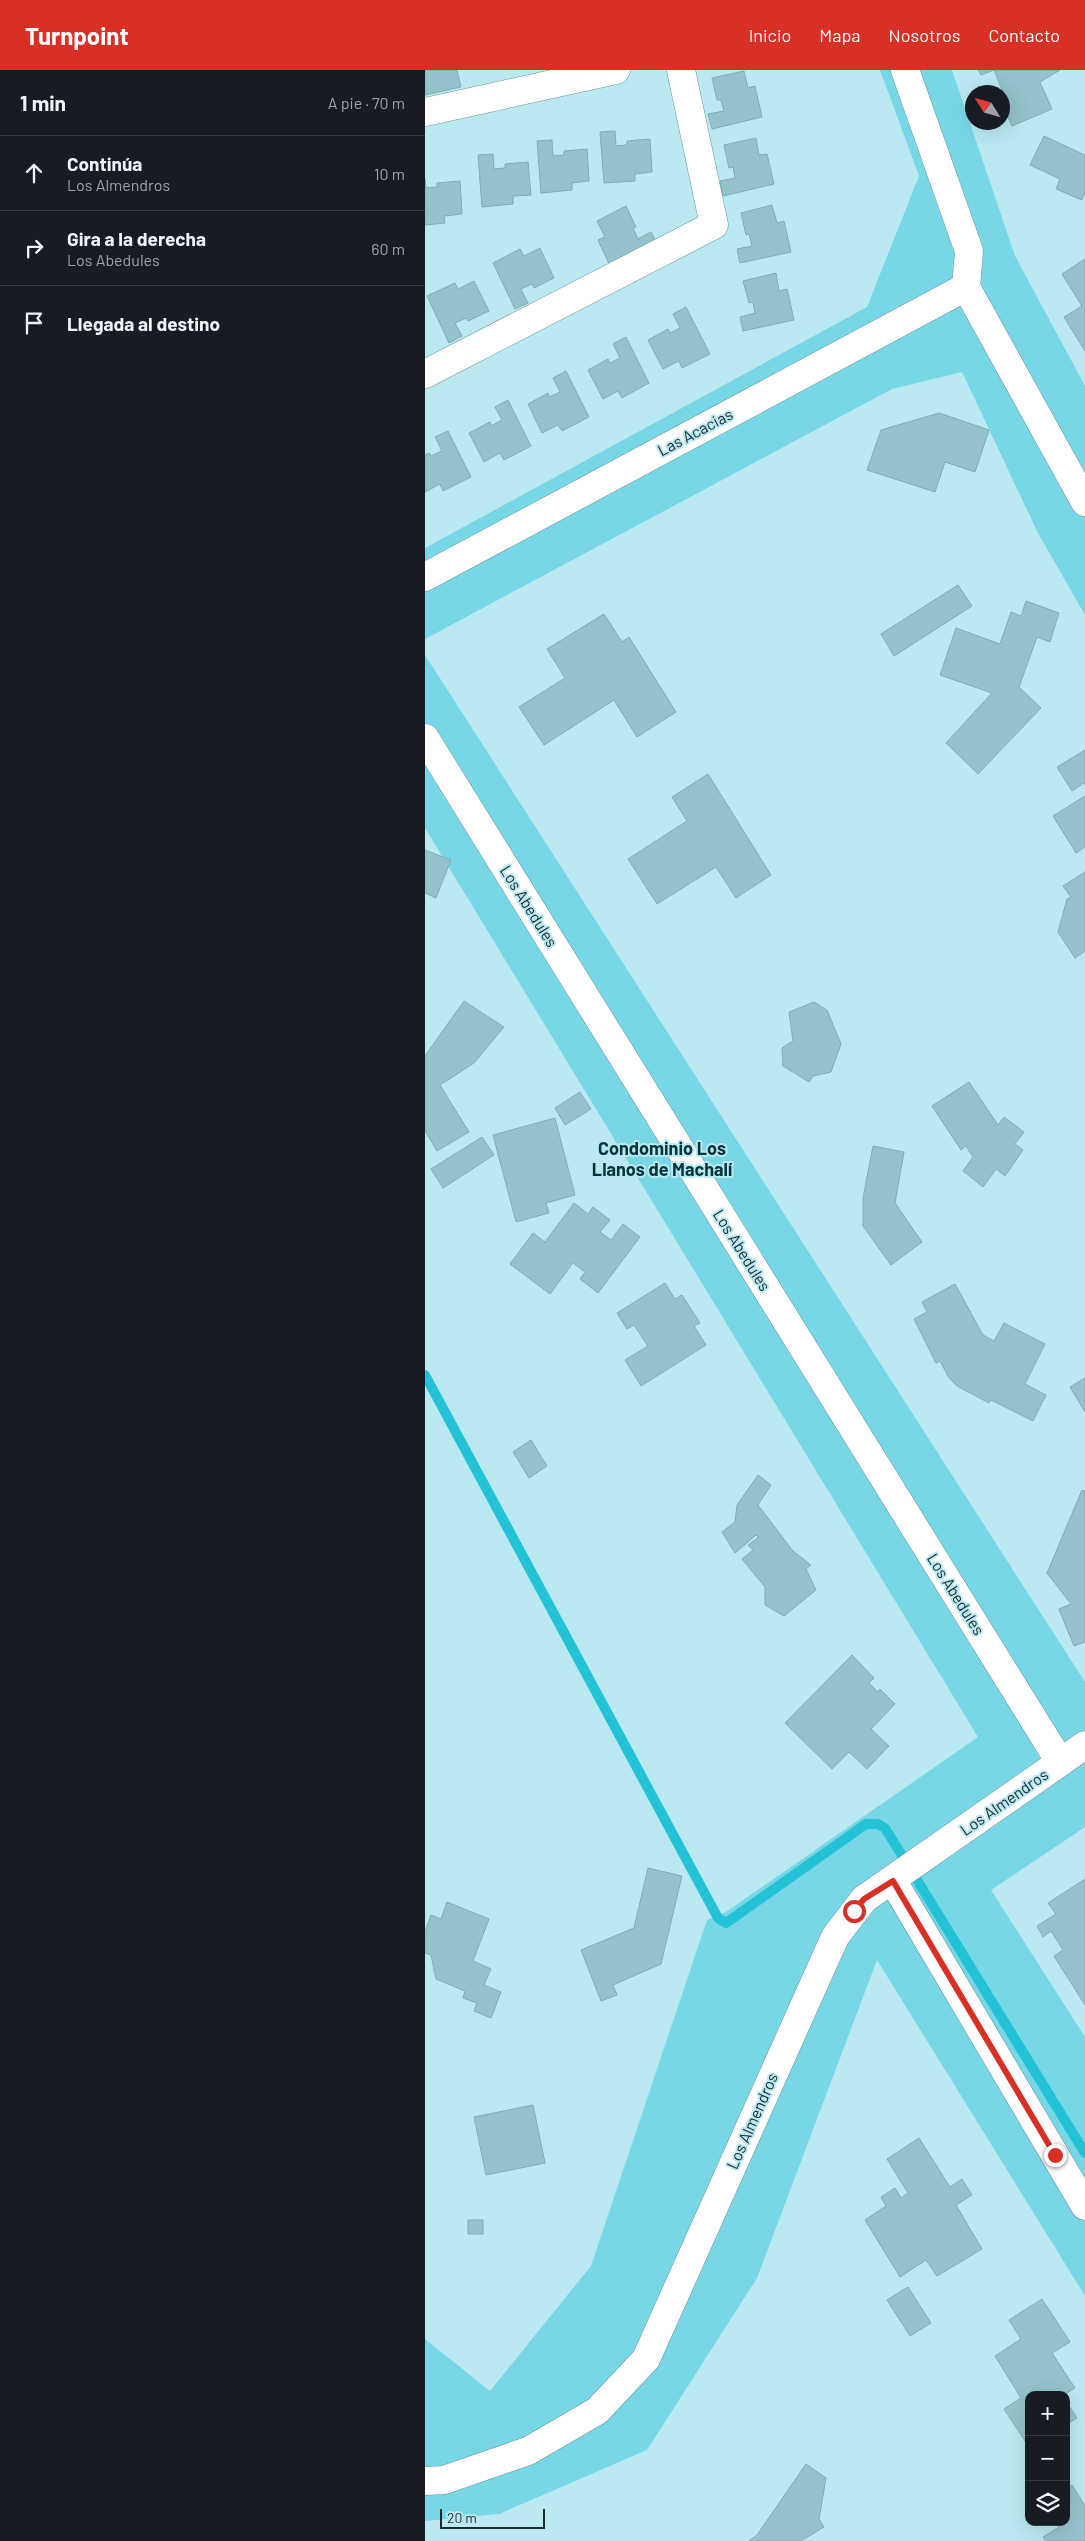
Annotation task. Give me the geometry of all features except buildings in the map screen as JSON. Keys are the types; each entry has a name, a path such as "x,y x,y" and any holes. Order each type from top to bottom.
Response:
{"street":[{"path":"425,112 615,70"},
{"path":"425,374 714,225 681,70"},
{"path":"905,70 969,251 966,287 1085,502"},
{"name":"Las Acacias","path":"425,577 966,287"},
{"name":"Los Abedules","path":"425,738 1060,1762"},
{"name":"Los Almendros","path":"425,2482 444,2480 528,2451 597,2411 646,2359 835,1936 864,1899 893,1881 1085,1745"},
{"path":"893,1881 1085,2206"}],"shaded area":[{"path":"880,70 952,70 965,108 965,130 972,130 1015,256 1085,386 1085,615 1038,533 962,372 892,389 425,639 425,548 867,307 919,176"},
{"path":"425,655 1085,1682 1085,1827 991,1890 1085,2037 1085,2296 877,1960 757,2278 647,2450 499,2514 425,2521 425,2339 490,2391 591,2266 707,1920 726,1912 978,1737 425,828"}],"waterway":[{"path":"425,1375 718,1918 726,1923 866,1824 878,1824 885,1828 1085,2153"}],"district":[{"name":"Condominio Los Llanos de Machalí","path":"662,1159"}],"route":[{"path":"854,1911 864,1899 893,1881 1055,2155"}]}
